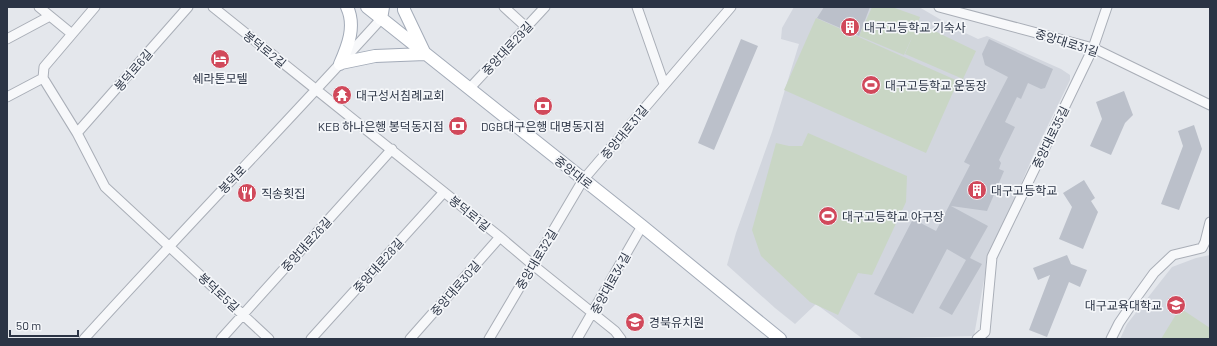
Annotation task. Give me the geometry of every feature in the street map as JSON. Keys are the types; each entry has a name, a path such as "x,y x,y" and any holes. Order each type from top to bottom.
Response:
{"main road":[{"path":"341,64 350,42 351,15 347,7"},
{"name":"중앙대로","path":"366,7 642,226 780,339"},
{"path":"382,19 383,7"},
{"path":"341,64 375,56 425,54 404,10 404,7"}],"street":[{"path":"39,7 72,34"},
{"path":"95,7 44,67 43,78 77,133 105,187 168,246"},
{"name":"봉덕로6길","path":"77,133 188,7"},
{"name":"봉덕로2길","path":"213,7 316,90"},
{"path":"504,7 526,27"},
{"name":"중앙대로29길","path":"469,89 545,7"},
{"path":"637,7 664,84"},
{"name":"중앙대로31길","path":"583,180 731,7"},
{"name":"중앙대로31길","path":"938,7 1093,48 1210,105"},
{"name":"중앙대로35길","path":"977,339 985,332 992,257 1093,48 1108,7"},
{"path":"7,39 50,16"},
{"name":"봉덕로","path":"84,339 168,246 382,19"},
{"path":"7,97 43,78"},
{"name":"봉덕로1길","path":"316,90 500,236 533,265 616,331 621,339"},
{"name":"중앙대로26길","path":"221,339 392,149"},
{"name":"중앙대로32길","path":"489,339 583,180"},
{"name":"중앙대로28길","path":"311,339 444,192"},
{"path":"1110,339 1123,317 1154,273 1173,255 1202,248 1208,243 1210,222"},
{"name":"중앙대로34길","path":"577,339 642,226"},
{"name":"중앙대로30길","path":"410,339 500,236"},
{"name":"봉덕로5길","path":"168,246 269,339"}],"shaded area":[{"path":"794,7 919,7 955,28 978,39 987,36 1061,69 1070,75 1070,80 1033,156 987,263 974,336 863,339 816,304 795,324 727,265 736,233 772,132 799,44 781,39 782,28"},
{"name":"대구교육대학교","path":"1210,255 1210,339 1120,339 1127,324 1172,267 1196,258"}],"green space":[{"path":"872,7 892,7 920,17 918,23 976,51 963,79 905,54 914,33 904,55 859,36"},
{"name":"대구고등학교 운동장","path":"816,18 958,81 926,153 784,90"},
{"name":"대구고등학교 야구장","path":"808,133 907,176 906,202 872,275 858,273 838,315 810,302 761,256 752,230 776,143 789,146 802,146"},
{"path":"1180,308 1210,328 1210,339 1161,339"}],"building":[{"name":"대구고등학교 기숙사","path":"824,7 870,7 859,36 817,18"},
{"path":"741,39 758,46 714,150 698,143"},
{"name":"대구고등학교","path":"989,39 1053,69 1045,88 1041,89 1028,83 1021,99 1017,97 1005,122 1015,127 999,160 1001,163 999,169 1004,171 987,211 951,206 988,226 970,258 982,264 952,315 939,308 966,260 947,249 913,314 874,294 913,219 936,231 970,165 964,162 1008,77 985,65 982,54"},
{"path":"1124,91 1133,115 1125,123 1111,155 1090,146 1102,119 1096,102"},
{"path":"1194,125 1202,149 1179,210 1161,204 1183,146 1178,131"},
{"path":"1084,180 1095,198 1091,201 1098,212 1083,249 1059,239 1072,207 1063,193"},
{"path":"1067,255 1071,264 1087,270 1080,287 1069,282 1047,337 1029,330 1050,275 1038,280 1033,268"}],"place":[{"name":"대구고등학교 기숙사","path":"850,27"},
{"name":"쉐라톤모텔","path":"220,59"},
{"name":"대구고등학교 운동장","path":"871,85"},
{"name":"대구성서침례교회","path":"342,95"},
{"name":"DGB대구은행 대명동지점","path":"543,106"},
{"name":"KEB 하나은행 봉덕동지점","path":"458,126"},
{"name":"대구고등학교","path":"977,190"},
{"name":"직송횟집","path":"247,193"},
{"name":"대구고등학교 야구장","path":"828,216"},
{"name":"대구교육대학교","path":"1176,305"},
{"name":"경북유치원","path":"635,322"}]}
